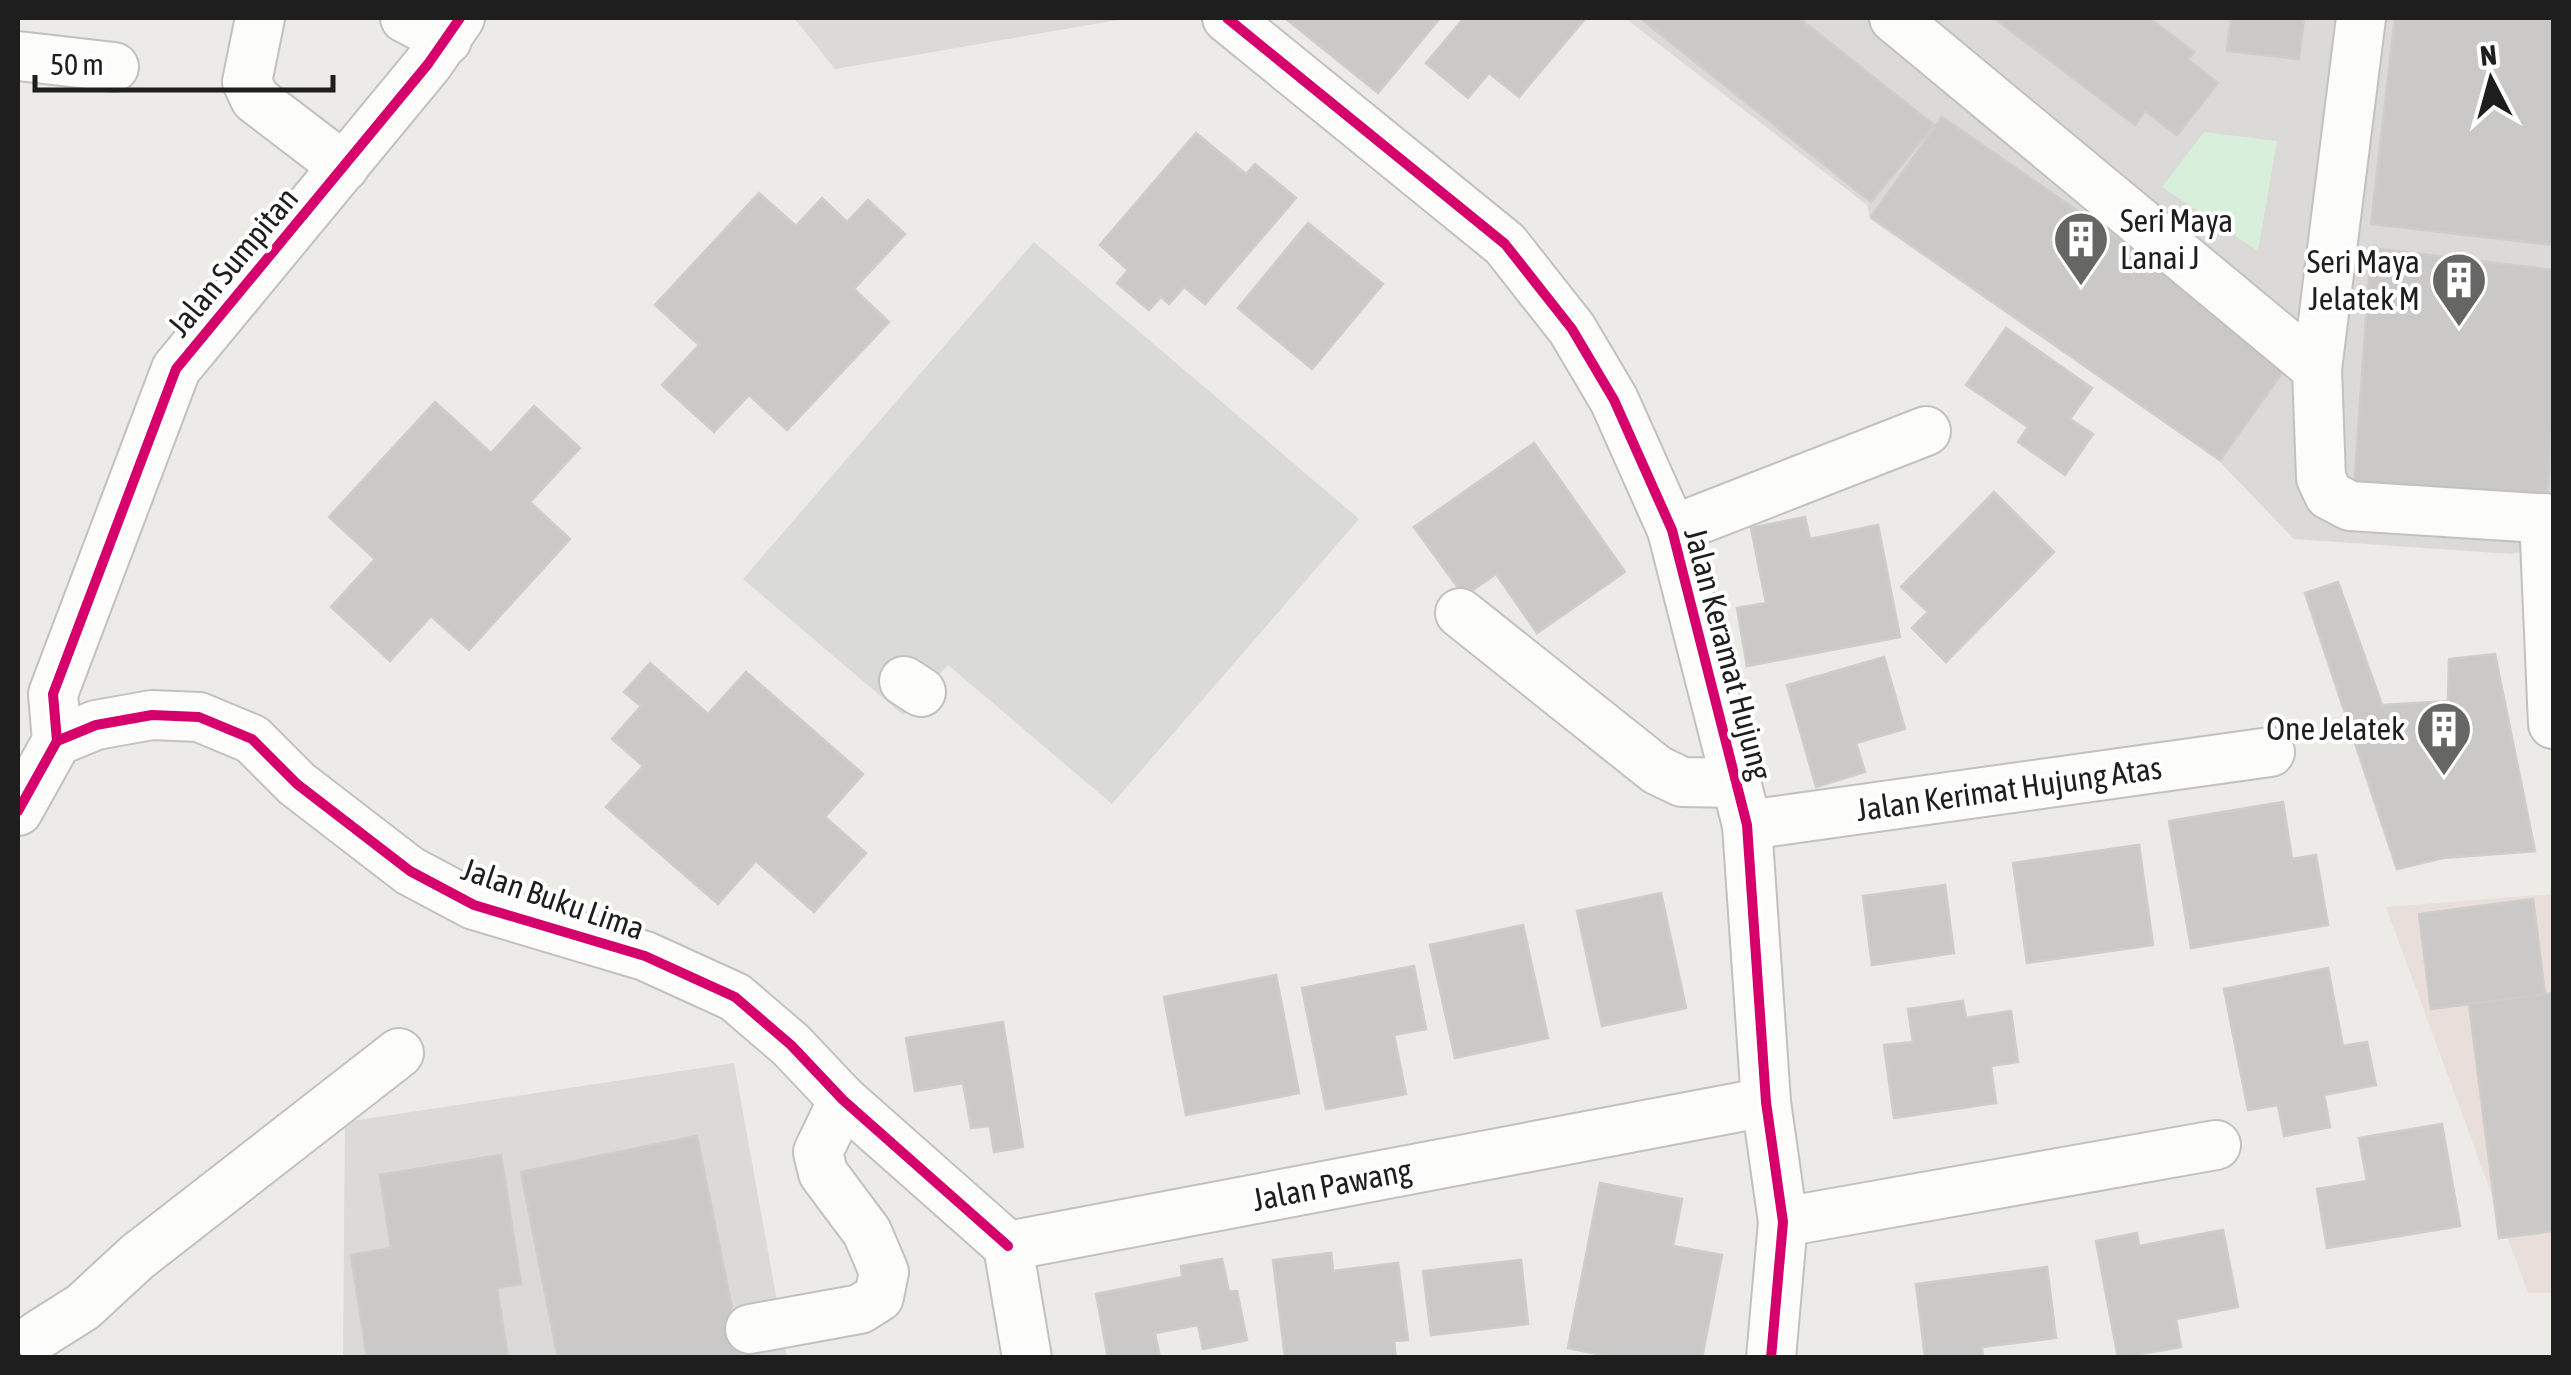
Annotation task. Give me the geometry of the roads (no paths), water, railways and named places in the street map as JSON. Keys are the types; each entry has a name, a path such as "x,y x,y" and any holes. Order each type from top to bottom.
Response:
{"street":[{"path":"260,18 247,82 254,99 344,167"},
{"path":"405,18 454,29"},
{"name":"Jalan Keramat Hujung","path":"1227,18 1506,244 1572,330 1614,400 1672,530 1741,804 1766,1102 1783,1222 1771,1358"},
{"path":"1894,18 2317,369"},
{"path":"2361,18 2317,369 2321,478 2329,495 2350,506 2549,518 2554,724"},
{"name":"Jalan Sumpitan","path":"57,742 35,686 176,369 454,29"},
{"path":"18,56 114,67"},
{"path":"1672,530 1926,431"},
{"name":"Jalan Kerimat Hujung Atas","path":"1460,613 1657,770 1741,804 2270,752"},
{"name":"Jalan Buku Lima","path":"57,742 96,725 152,715 198,717 252,739 297,784 410,871 474,904 644,956 735,997 791,1045 843,1100 1008,1246"},
{"path":"18,812 57,742"},
{"path":"32,1339 83,1307 137,1257 399,1053"},
{"path":"750,1329 860,1309 878,1297 884,1272 867,1232 823,1173 818,1152 843,1100"},
{"name":"Jalan Pawang","path":"1008,1246 1766,1102"},
{"path":"1783,1222 2216,1145"},
{"path":"1008,1246 1027,1358"}],"place":[{"name":"Seri Maya Lanai J","path":"2081,288"},
{"name":"Seri Maya Jelatek M","path":"2459,329"},
{"name":"One Jelatek","path":"2444,778"}]}
